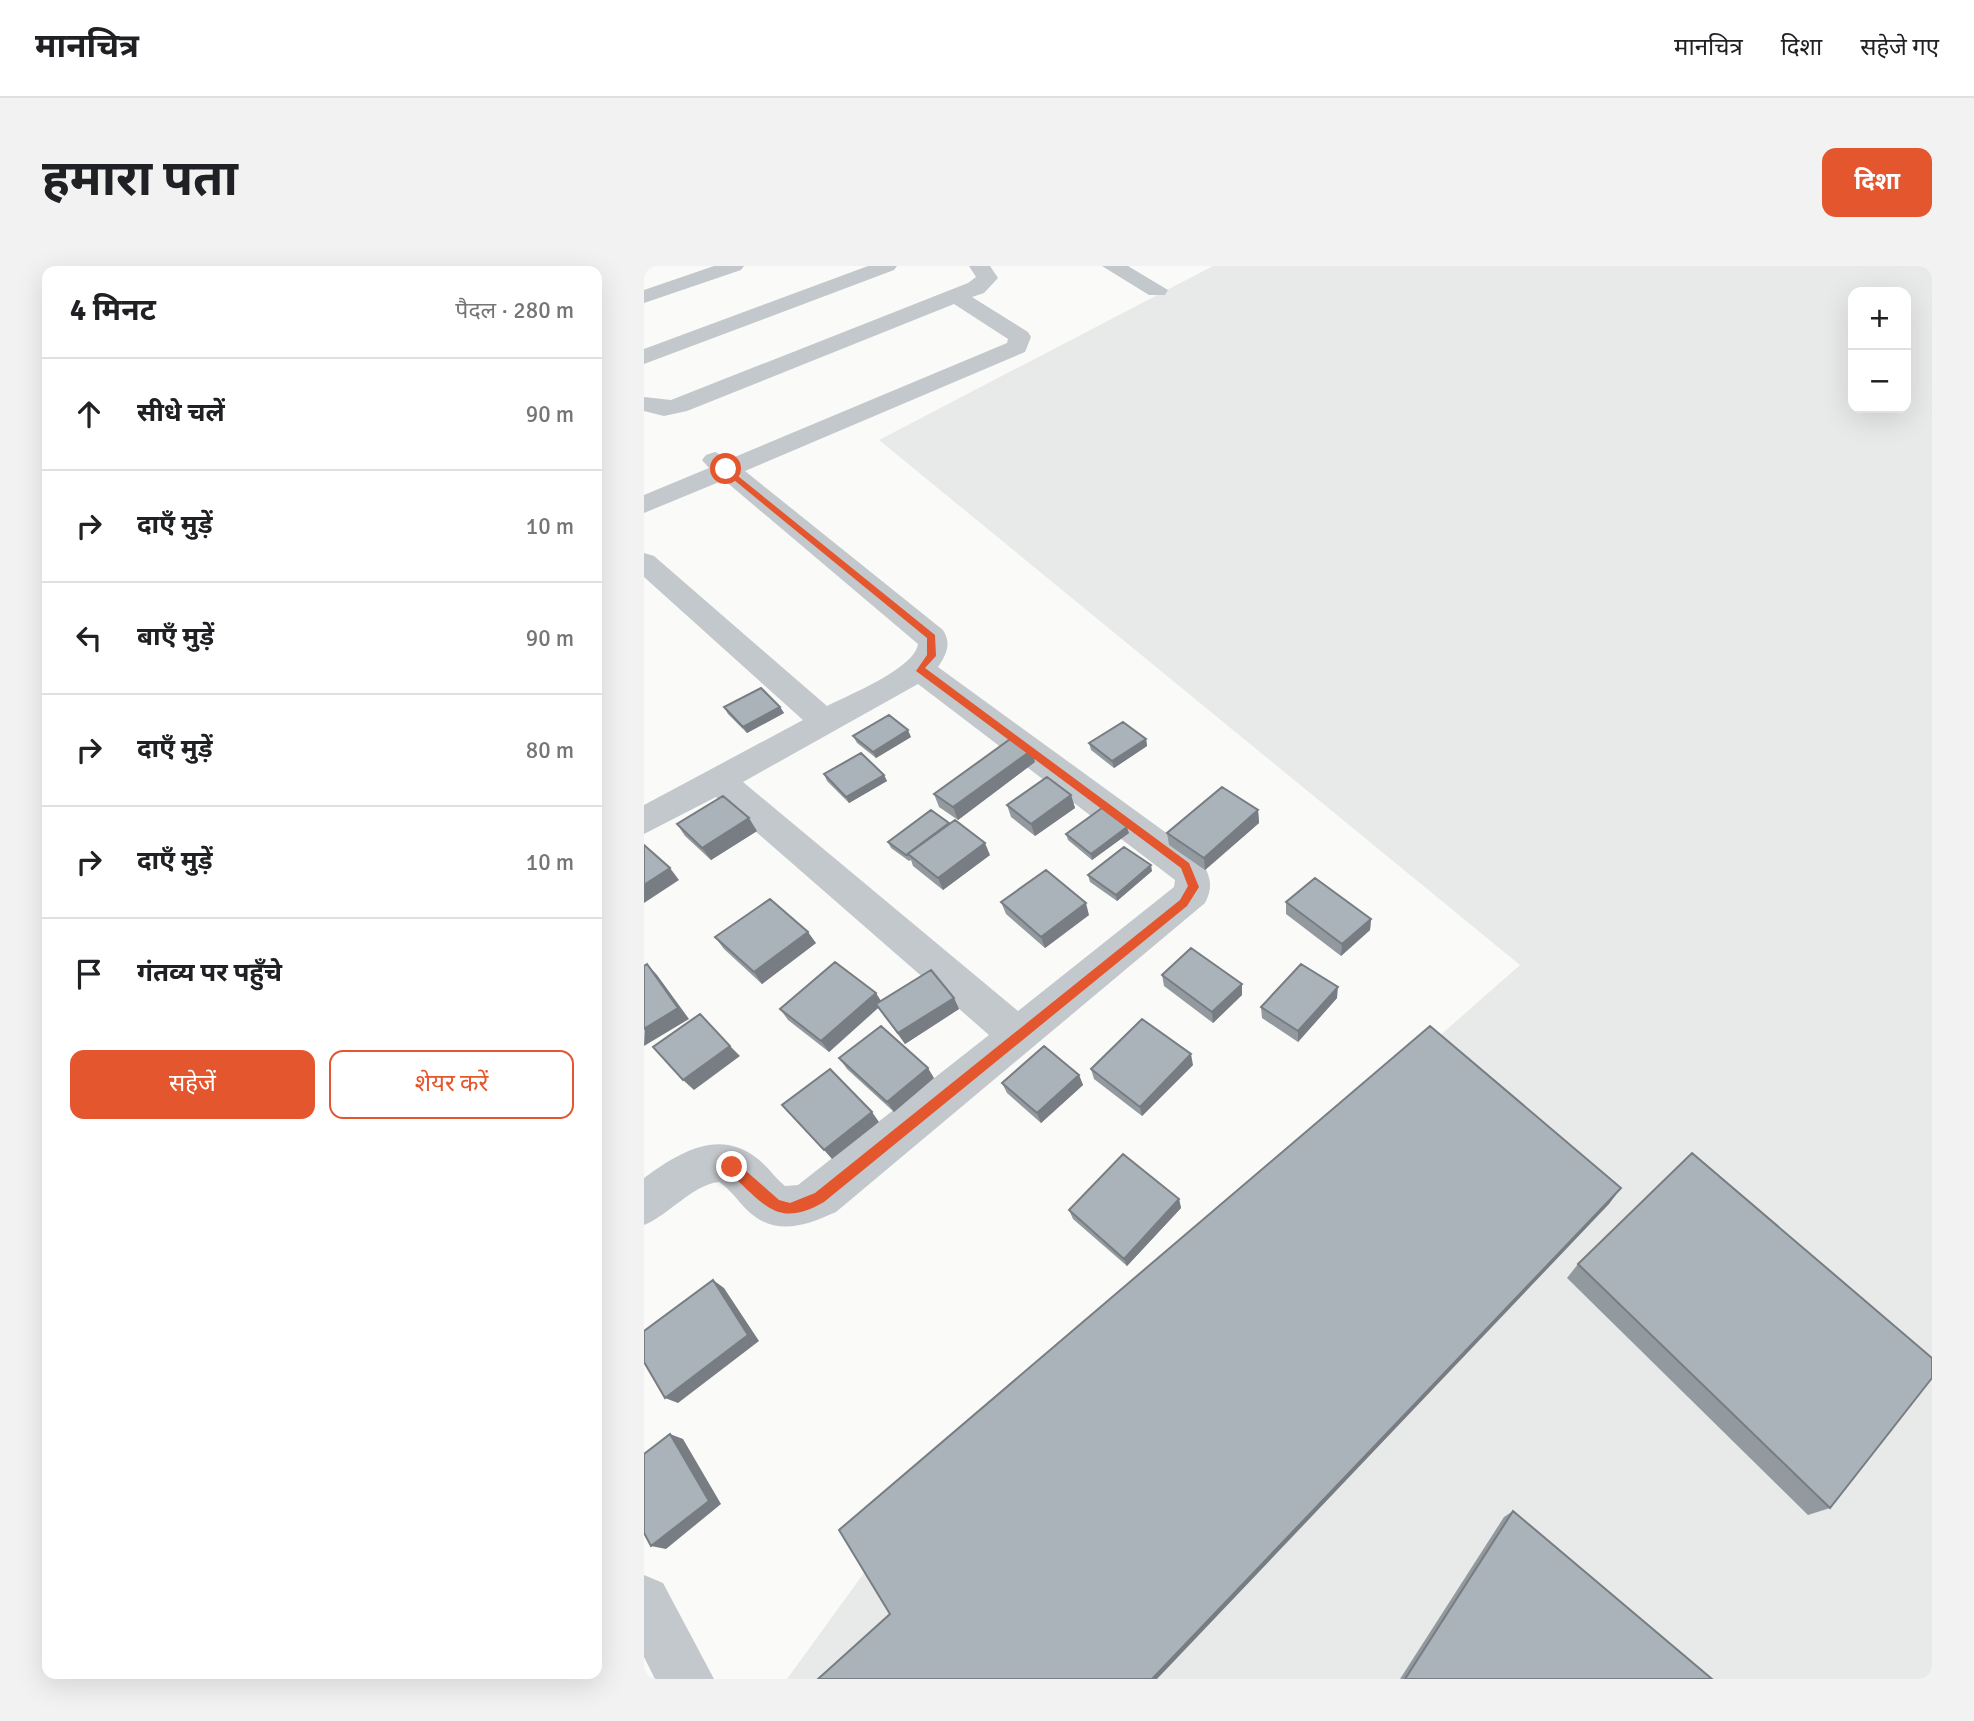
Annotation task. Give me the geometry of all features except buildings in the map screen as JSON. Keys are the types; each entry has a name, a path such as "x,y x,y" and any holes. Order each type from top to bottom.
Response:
{"street":[{"path":"647,294 734,266"},
{"path":"644,357 887,266"},
{"path":"644,404 664,409 678,406 956,296 984,284 988,278 979,266"},
{"path":"1112,266 1157,290"},
{"path":"644,505 720,465 1017,347 1020,337 956,296"},
{"path":"644,821 919,668 931,656 932,638 720,465"},
{"path":"644,562 824,721"},
{"path":"644,1204 677,1179 718,1161 732,1167 775,1205 790,1210 820,1198 1184,903 1192,893 1193,879 1185,866 919,668"},
{"path":"718,779 1019,1036"},
{"path":"644,1602 686,1679"}],"shaded area":[{"path":"1213,266 1932,266 1932,1679 787,1679 925,1489 1520,965 879,440"}],"route":[{"path":"726,469 932,638 934,647 931,656 919,668 1185,866 1193,879 1194,887 1184,903 820,1198 790,1210 775,1205 732,1167"}]}
